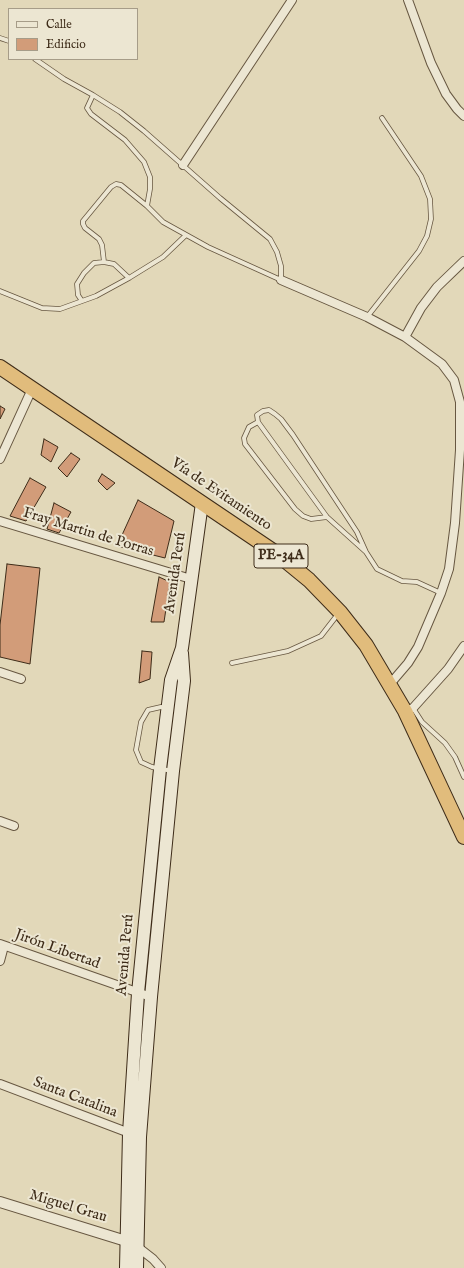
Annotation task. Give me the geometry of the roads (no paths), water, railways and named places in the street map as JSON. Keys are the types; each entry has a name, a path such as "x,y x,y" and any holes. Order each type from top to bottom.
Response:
{"highway":[{"name":"Vía de Evitamiento","path":"0,367 276,552 309,580 340,612 366,645 390,684 409,709 464,836"}],"main road":[{"name":"Avenida Perú","path":"126,1268 126,1241 135,1135 184,681 182,648 202,503"},
{"name":"Avenida Perú","path":"137,1268 138,1246 135,1135 138,993 160,769 171,680 182,648"}],"street":[{"path":"183,164 292,0"},
{"path":"408,0 431,63 446,94 464,116"},
{"path":"405,337 421,308 437,287 464,261"},
{"path":"281,280 367,317 405,337 442,364 454,380 460,402 460,450 455,523 449,569 441,594 418,647 408,663 390,684"},
{"path":"0,459 32,388"},
{"name":"Fray Martin de Porras","path":"0,521 191,579"},
{"path":"409,709 448,669 464,646"},
{"path":"0,672 22,679"},
{"path":"0,821 14,826"},
{"path":"0,961 2,945"},
{"name":"Jirón Libertad","path":"2,945 151,997"},
{"name":"Santa Catalina","path":"0,1084 135,1135"},
{"name":"Miguel Grau","path":"0,1202 126,1241"},
{"path":"126,1241 138,1246 161,1268"}],"lane":[{"path":"36,60 64,79 93,95 126,117 183,164 220,198 270,239 278,252 282,266 281,280 208,247 163,222 147,206 121,185 116,184 111,187 83,221 85,228 99,239 102,245 104,262"},
{"path":"93,95 87,108 90,114 125,140 144,162 150,177 150,189 147,206"},
{"path":"367,317 419,251 426,236 431,219 430,199 421,176 382,118"},
{"path":"0,291 42,308 60,309 96,296 130,278 163,257 186,235"},
{"path":"82,301 78,295 77,284 84,273 94,263 104,262 114,264 130,278"},
{"path":"366,552 327,517 258,422 257,415 263,411 269,410 281,419 309,457 357,532 366,552 378,569 402,581 417,582 441,594"},
{"path":"258,422 250,427 244,438 245,444 295,509 303,516 311,519 327,517"},
{"path":"232,663 288,651 321,636 340,612"},
{"path":"173,772 141,762 136,750 141,722 148,710 161,707 181,711"},
{"path":"409,709 448,748 455,757 464,777"}]}
